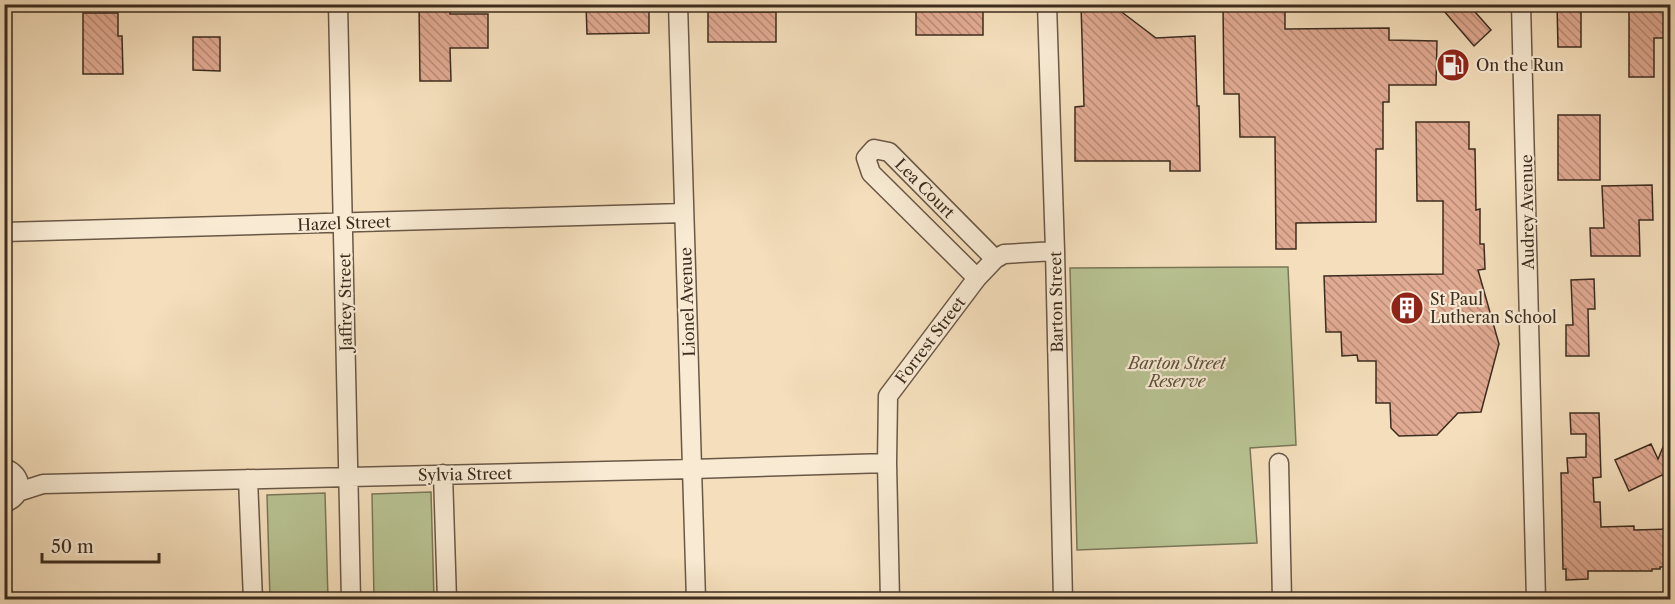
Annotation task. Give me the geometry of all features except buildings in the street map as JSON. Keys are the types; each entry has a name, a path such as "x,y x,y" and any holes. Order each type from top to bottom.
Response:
{"street":[{"name":"Jaffrey Street","path":"338,4 351,600"},
{"name":"Lionel Avenue","path":"678,4 696,600"},
{"name":"Barton Street","path":"1047,4 1063,600"},
{"name":"Audrey Avenue","path":"1516,10 1536,600"},
{"name":"Lea Court","path":"977,278 871,172 866,158 874,149 889,152 995,259"},
{"name":"Hazel Street","path":"4,232 684,213"},
{"path":"995,259 1004,254 1055,251"},
{"name":"Forrest Street","path":"890,600 888,396 977,278 995,259"},
{"name":"Sylvia Street","path":"11,485 887,463"},
{"path":"1279,463 1282,600"},
{"path":"443,474 447,600"},
{"path":"248,479 253,600"}],"green space":[{"name":"Barton Street Reserve","path":"1288,267 1296,445 1250,448 1257,543 1077,550 1070,268"},
{"path":"431,492 434,599 374,599 372,494"},
{"path":"325,493 328,599 270,599 267,495"}],"place":[{"name":"On the Run","path":"1453,65"},
{"name":"St Paul Lutheran School","path":"1407,308"}]}
